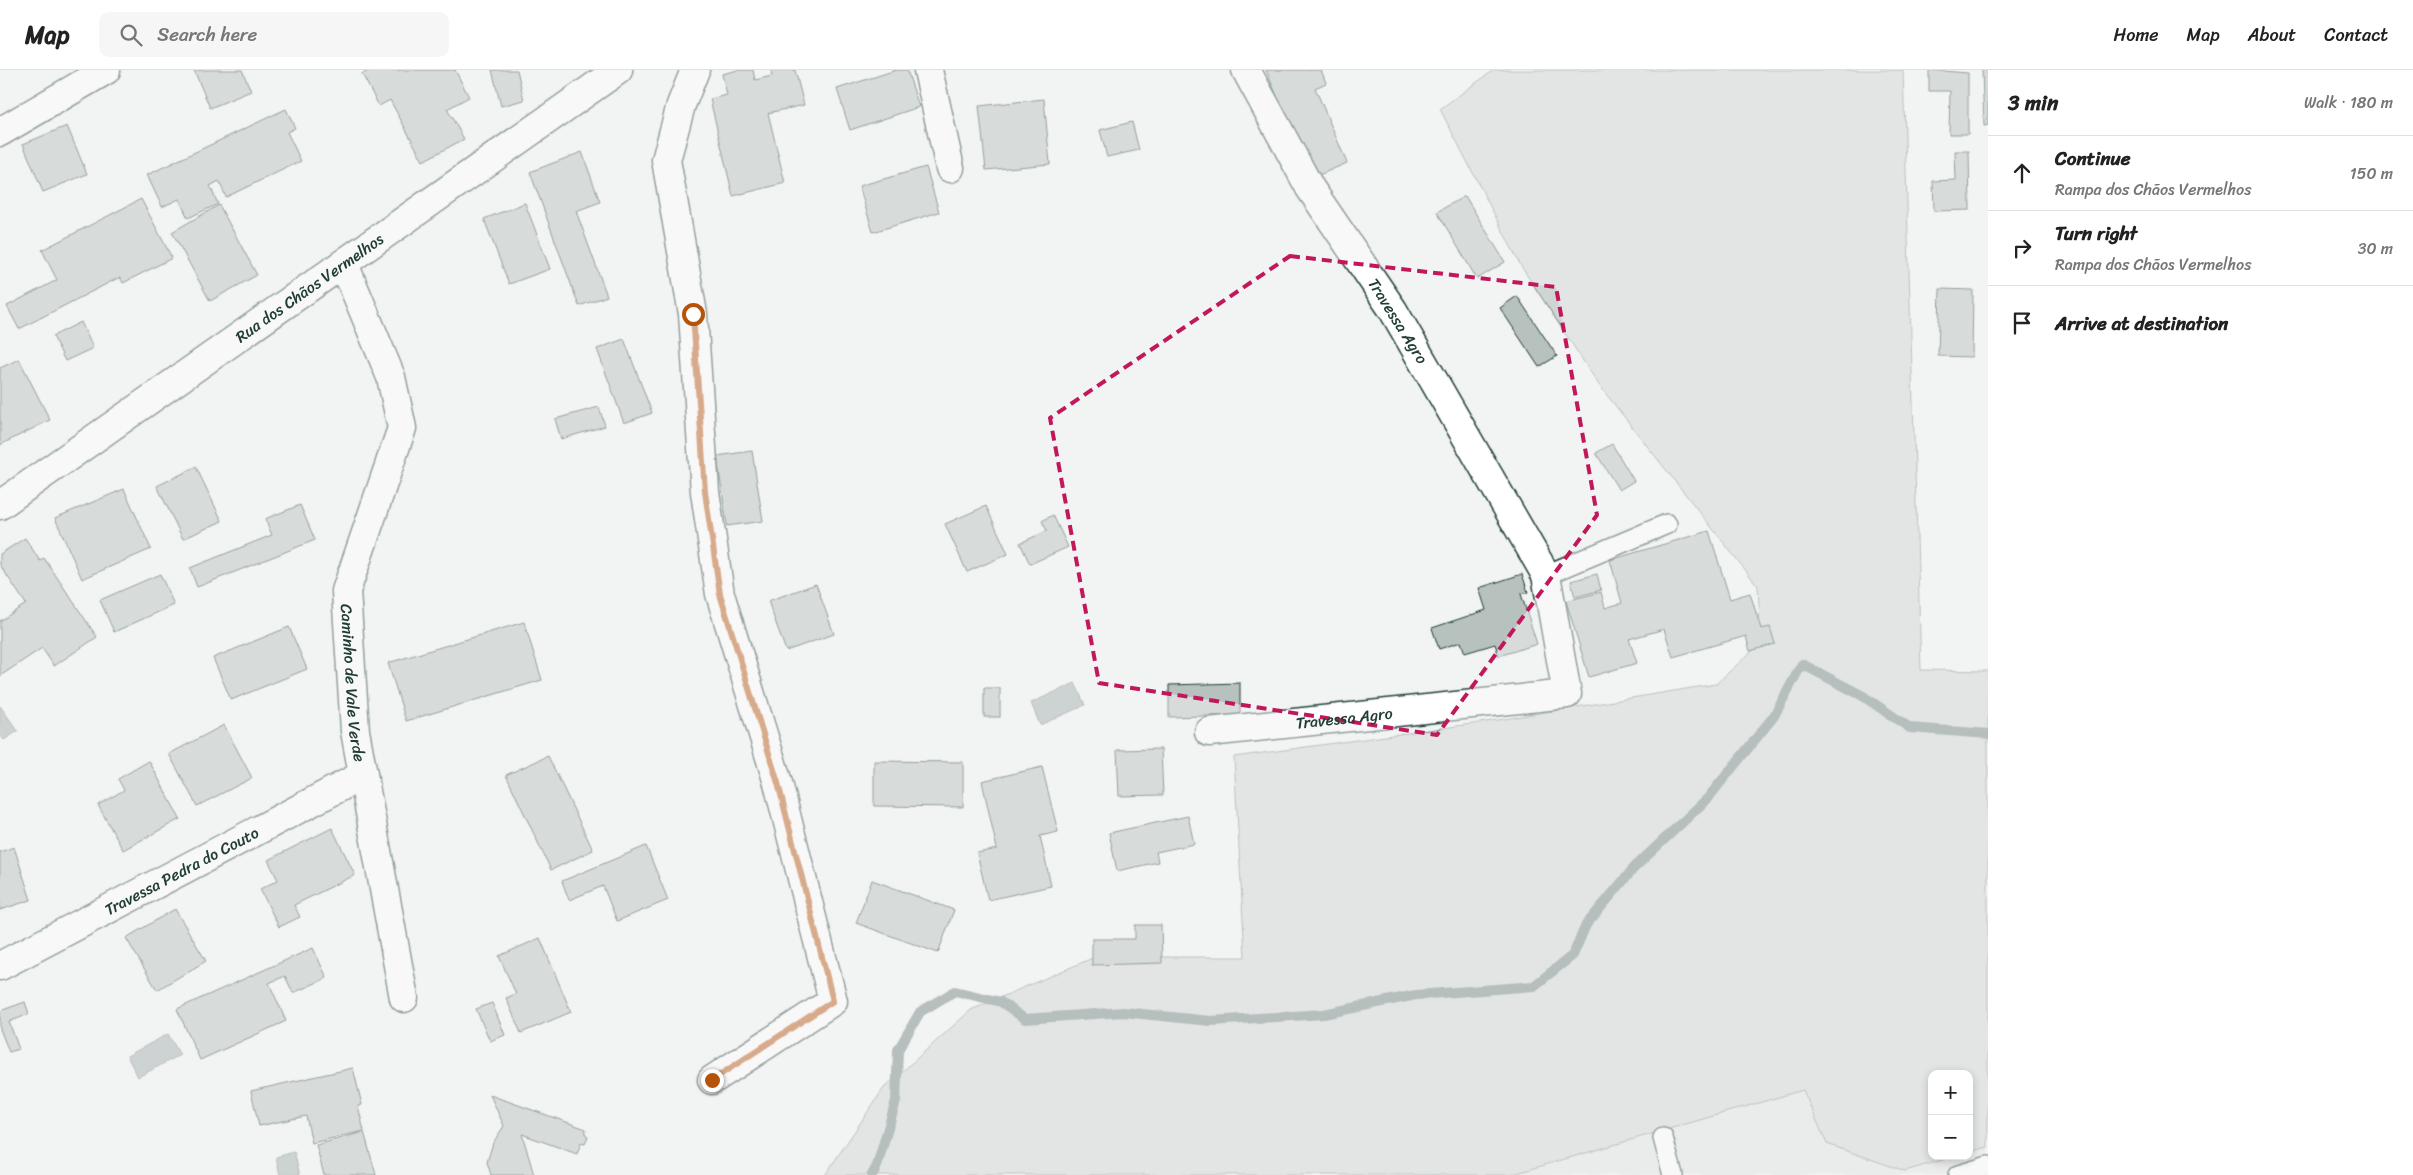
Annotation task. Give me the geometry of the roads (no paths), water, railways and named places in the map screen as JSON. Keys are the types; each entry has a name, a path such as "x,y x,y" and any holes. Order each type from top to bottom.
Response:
{"street":[{"path":"0,132 106,70"},
{"name":"Rua dos Chãos Vermelhos","path":"0,505 618,70"},
{"path":"695,70 680,105 666,160 693,314 705,492 720,594 778,783 833,1001 712,1080"},
{"path":"928,70 950,168"},
{"name":"Travessa Agro","path":"1209,732 1568,694 1546,575 1393,310 1310,188 1246,70"},
{"name":"Caminho de Vale Verde","path":"344,264 390,377 402,428 346,591 355,731 404,998"},
{"name":"Travessa Pedra do Couto","path":"0,966 363,775"}],"lane":[{"path":"1546,575 1667,524"},
{"path":"1663,1138 1673,1175"},
{"path":"1958,1175 1988,1166"}],"waterway":[{"path":"872,1175 877,1166 896,1101 898,1050 920,1012 955,991 1001,1002 1025,1019 1123,1012 1210,1021 1324,1014 1416,995 1534,986 1573,955 1586,925 1634,868 1708,798 1774,716 1802,664 1863,696 1910,728 1988,734"}]}
